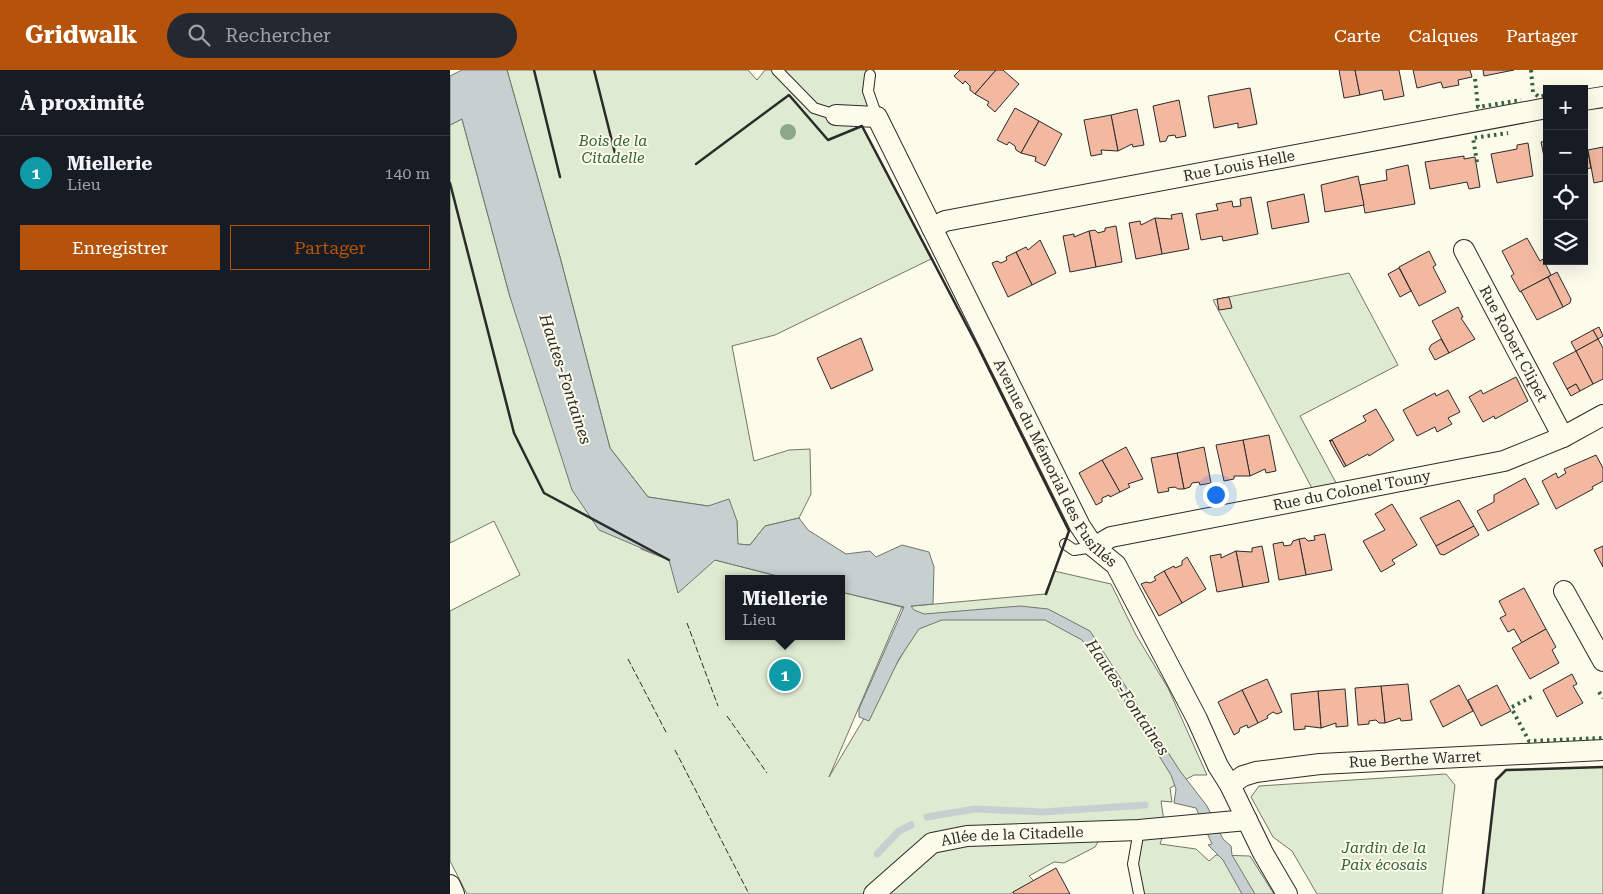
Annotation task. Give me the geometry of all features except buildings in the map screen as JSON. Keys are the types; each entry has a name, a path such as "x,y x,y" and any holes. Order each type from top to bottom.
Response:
{"street":[{"path":"1588,99 1603,97"},
{"name":"Rue Louis Helle","path":"932,228 945,221 1543,109"},
{"path":"836,115 877,117"},
{"name":"Avenue du Mémorial des Fusillés","path":"877,117 1080,526 1094,547 1116,565 1197,719 1218,766 1287,894"},
{"name":"Rue Robert Clipet","path":"1464,250 1563,436"},
{"name":"Rue du Colonel Touny","path":"1094,547 1111,537 1129,533 1504,461 1563,436 1603,415"},
{"path":"1564,592 1603,661"},
{"name":"Rue Berthe Warret","path":"1230,786 1243,776 1256,772 1320,764 1603,750"},
{"name":"Allée de la Citadelle","path":"874,894 932,842 967,836 1139,830 1247,820"},
{"path":"450,885 454,894"}],"lane":[{"path":"777,70 814,108 836,115"},
{"path":"870,74 868,92 877,117"},
{"path":"1064,544 1074,550 1094,547"},
{"path":"1139,830 1133,864 1139,894"}],"green space":[{"name":"Bois de la Citadelle","path":"507,70 748,70 757,80 765,70 873,70 870,75 877,117 862,126 931,259 775,335 732,346 754,461 789,450 810,449 811,494 799,518 765,526 750,545 737,544 737,521 708,506 648,497 610,448 560,257"},
{"path":"462,119 510,297 641,549 669,560 715,560 773,575 725,575 725,640 845,640 845,593 902,607 1045,594 1054,571 1111,584 1136,635 1168,688 1207,775 1194,775 1170,788 1172,802 1161,801 1165,828 1160,844 1196,849 1209,861 1216,855 1250,856 1274,894 1139,894 1133,864 1139,830 1104,831 1095,847 1064,863 1054,862 1029,876 1034,881 1010,894 467,894 450,861 450,611 520,575 494,521 450,543 450,125","holes":["902,607 918,628 829,777"]},
{"path":"1349,273 1398,365 1300,416 1341,492 1316,496 1213,300"},
{"path":"1603,767 1603,894 1483,894 1496,780 1506,770"},
{"name":"Jardin de la Paix écosais","path":"1446,774 1455,785 1442,894 1317,894 1292,851 1273,837 1251,797 1259,786"}],"water":[{"name":"Hautes-Fontaines","path":"462,70 507,70 560,257 610,448 648,497 708,506 729,499 737,521 738,544 750,545 765,526 799,518 808,530 846,554 870,551 876,557 902,545 929,552 934,567 933,604 911,606 914,610 924,614 1020,606 1048,609 1090,631 1180,771 1207,806 1223,839 1231,846 1232,855 1255,894 1242,894 1223,860 1208,845 1212,844 1196,808 1174,803 1176,789 1171,775 1103,666 1082,640 1045,620 942,620 919,629 899,659 869,721 859,717 859,709 904,607 845,593 845,575 773,575 715,560 678,593 669,560 599,530 572,490 510,297 462,119 450,125 450,76"}],"waterway":[{"path":"927,817 975,809 1043,812 1145,805"},
{"path":"877,854 899,831 911,825"}],"hedge":[{"path":"1531,70 1533,92 1539,97 1543,96"},
{"path":"1475,79 1478,107 1521,100"},
{"path":"1477,162 1473,138 1508,133"},
{"path":"1599,692 1603,698"},
{"path":"1512,707 1533,696"},
{"path":"1513,711 1529,741 1603,738"}],"fence":[{"path":"687,623 718,706"},
{"path":"628,659 667,734"},
{"path":"727,716 767,773"},
{"path":"675,750 749,894"}],"wall":[{"path":"534,70 560,177"},
{"path":"594,70 617,161"},
{"path":"696,164 789,95 828,140 862,126 977,345 1069,531 1046,594"},
{"path":"450,183 514,433 544,493 669,560"},
{"path":"1483,894 1496,780 1506,770 1603,767"}],"place":[{"name":"Miellerie","path":"785,675"}]}
